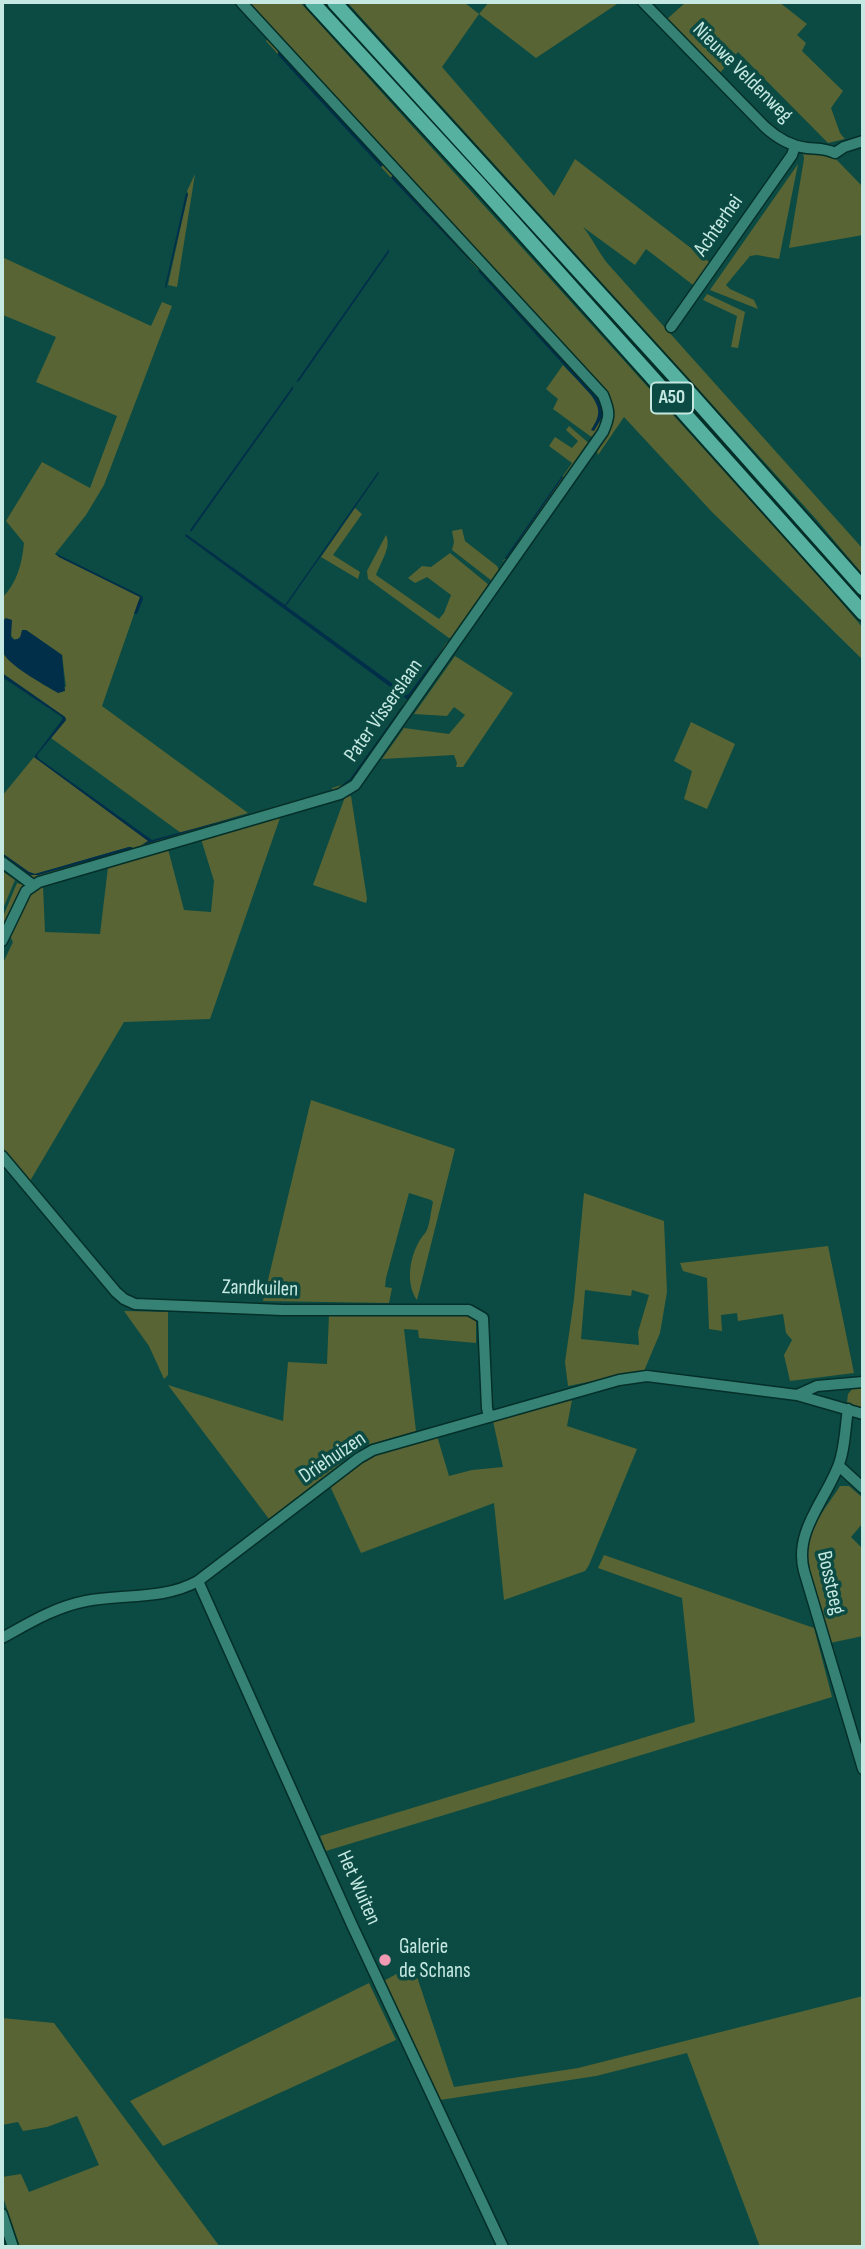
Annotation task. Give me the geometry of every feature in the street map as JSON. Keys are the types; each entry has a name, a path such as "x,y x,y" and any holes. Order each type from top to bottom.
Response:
{"highway":[{"name":"A50","path":"312,2 479,184 863,613"},
{"name":"A50","path":"334,2 689,392 863,588"}],"street":[{"name":"Pater Visserslaan","path":"33,885 340,794 355,785 603,432 609,417 603,395 241,2"},
{"name":"Nieuwe Veldenweg","path":"643,2 780,140 795,146 823,148 835,153 863,141"},
{"name":"Achterhei","path":"671,327 792,155 795,146"},
{"path":"2,862 33,885 21,900 2,941"},
{"name":"Zandkuilen","path":"2,1156 116,1292 135,1304 284,1310 469,1310 482,1318 489,1417"},
{"name":"Driehuizen","path":"2,1638 67,1605 185,1588 198,1581 359,1458 386,1446 619,1380 647,1376 797,1395 863,1414"},
{"name":"Driehuizen","path":"797,1395 817,1386 863,1382"},
{"name":"Bossteeg","path":"848,1409 839,1466 803,1536 801,1562 863,1769"},
{"path":"839,1466 863,1488"},
{"name":"Het Wuiten","path":"198,1581 352,1924 503,2247"},
{"path":"2,2214 13,2247"}],"green space":[{"path":"235,2 238,2 600,395 606,417 596,438 553,409 558,399 546,389 563,365 596,402 600,415 592,429 603,416 594,392 381,167 383,164 276,52 266,41 268,38"},
{"path":"244,2 300,2 825,583 863,628 863,660 712,512 624,417 598,455 596,447 612,412"},
{"path":"347,2 464,2 479,14 442,67 554,196 575,159 713,265 697,288 646,249 635,265 583,227 608,264 863,549 863,575 816,519"},
{"path":"489,2 620,2 536,58 479,14"},
{"path":"686,2 779,2 807,24 797,35 806,43 802,51 843,91 831,108 845,139 828,143 738,52 719,74 666,20"},
{"path":"803,151 831,154 863,187 863,235 789,248 804,159"},
{"path":"798,164 779,259 750,256 726,285 754,300 758,309 710,290"},
{"path":"195,174 177,287 168,285 187,191"},
{"path":"2,257 151,326 162,302 172,306 104,485 86,515 55,554 140,597 102,706 248,813 181,833 51,738 66,720 65,717 2,673 2,651 66,687 62,655 26,630 17,640 14,639 6,618 2,622 2,598 18,573 24,543 6,521 42,462 90,488 117,416 36,382 56,337 3,315"},
{"path":"707,294 745,312 738,348 731,347 737,316 703,300"},
{"path":"569,426 591,445 511,559 501,561 506,559 572,463 549,446 555,437 572,448 578,441 566,430"},
{"path":"355,508 362,514 333,555 360,572 358,579 321,557"},
{"path":"462,529 465,541 497,566 501,574 495,581 452,550 452,531"},
{"path":"386,535 387,550 376,575 439,619 451,595 427,577 415,583 408,578 422,566 431,567 450,553 489,585 455,638 449,638 368,579 367,571"},
{"path":"447,642 449,645 360,775 346,788 36,881 2,860 2,856 30,875 38,875 133,848 35,874 2,853 2,796 34,757 149,841 141,845 332,790 348,783"},
{"path":"455,656 513,693 463,767 456,767 454,755 382,759 404,728 449,734 465,715 454,707 447,716 414,714"},
{"path":"691,722 735,744 707,809 684,799 692,771 674,761"},
{"path":"351,796 366,903 313,885 345,797"},
{"path":"281,815 210,1019 124,1022 30,1181 2,1147 2,965 13,942 10,936 32,889 43,886 45,932 100,934 108,867 168,849 184,910 211,912 214,881 201,839"},
{"path":"2,864 25,883 25,888 2,932 2,919 17,883 20,882 2,868"},
{"path":"2,871 15,880 2,911"},
{"path":"311,1100 455,1149 417,1300 411,1286 411,1262 427,1230 433,1202 409,1193 386,1278 385,1287 392,1288 389,1303 263,1301"},
{"path":"584,1193 664,1221 667,1292 660,1333 644,1371 568,1386 565,1362","holes":["585,1290 631,1296 632,1290 649,1295 638,1332 639,1345 581,1339"]},
{"path":"828,1246 854,1373 790,1381 784,1355 792,1340 786,1333 783,1314 738,1321 737,1313 721,1315 722,1331 709,1329 707,1278 683,1271 680,1263"},
{"path":"124,1311 168,1312 168,1375 164,1379 149,1346"},
{"path":"329,1314 471,1314 476,1319 476,1343 419,1338 418,1330 404,1329 416,1431 364,1446 269,1519 168,1385 283,1421 288,1362 327,1364"},
{"path":"863,1386 863,1410 847,1402 848,1394 853,1388"},
{"path":"572,1400 567,1426 637,1449 585,1571 504,1600 494,1503 361,1553 330,1486 360,1462 375,1454 437,1436 449,1476 472,1470 503,1467 493,1421"},
{"path":"840,1486 849,1486 863,1498 863,1523 851,1537 863,1549 863,1636 830,1643 811,1587 806,1554 814,1527"},
{"path":"604,1555 814,1628 832,1697 326,1851 320,1836 695,1722 682,1598 598,1568"},
{"path":"413,1965 454,2087 578,2068 863,1996 863,2247 760,2247 687,2053 596,2076 439,2101 508,2247 497,2247 378,1984"},
{"path":"369,1983 396,2040 163,2146 130,2101"},
{"path":"2,2018 54,2023 220,2247 20,2247 2,2194 2,2177 21,2174 29,2192 99,2165 77,2116 47,2127 23,2131 18,2122 2,2125"}],"water":[{"path":"278,50 383,162 381,167 278,55"},
{"path":"393,174 471,259 470,261 391,178"},
{"path":"186,193 188,194 166,288 165,287"},
{"path":"389,249 299,381 296,382"},
{"path":"480,269 600,398 603,416 594,431 591,430 598,413 592,396 478,271"},
{"path":"293,386 293,389 191,532 190,530"},
{"path":"378,472 286,606 408,695 445,645 408,700 185,536 186,534 285,605"},
{"path":"563,477 506,559 505,558"},
{"path":"55,553 142,596 137,614 134,614 140,597"},
{"path":"6,618 12,620 11,637 14,640 20,638 22,630 26,630 62,655 65,691 58,693 44,685 5,656 1,639 2,622"},
{"path":"2,673 65,717 66,720 37,755 38,758 152,840 252,813 142,845 148,841 34,757 62,717 2,677"},
{"path":"403,705 356,774 348,783 339,787 350,779"},
{"path":"129,847 132,849 38,875 30,875 2,856 2,853 35,874"}],"place":[{"name":"Galerie de Schans","path":"385,1960"}]}
